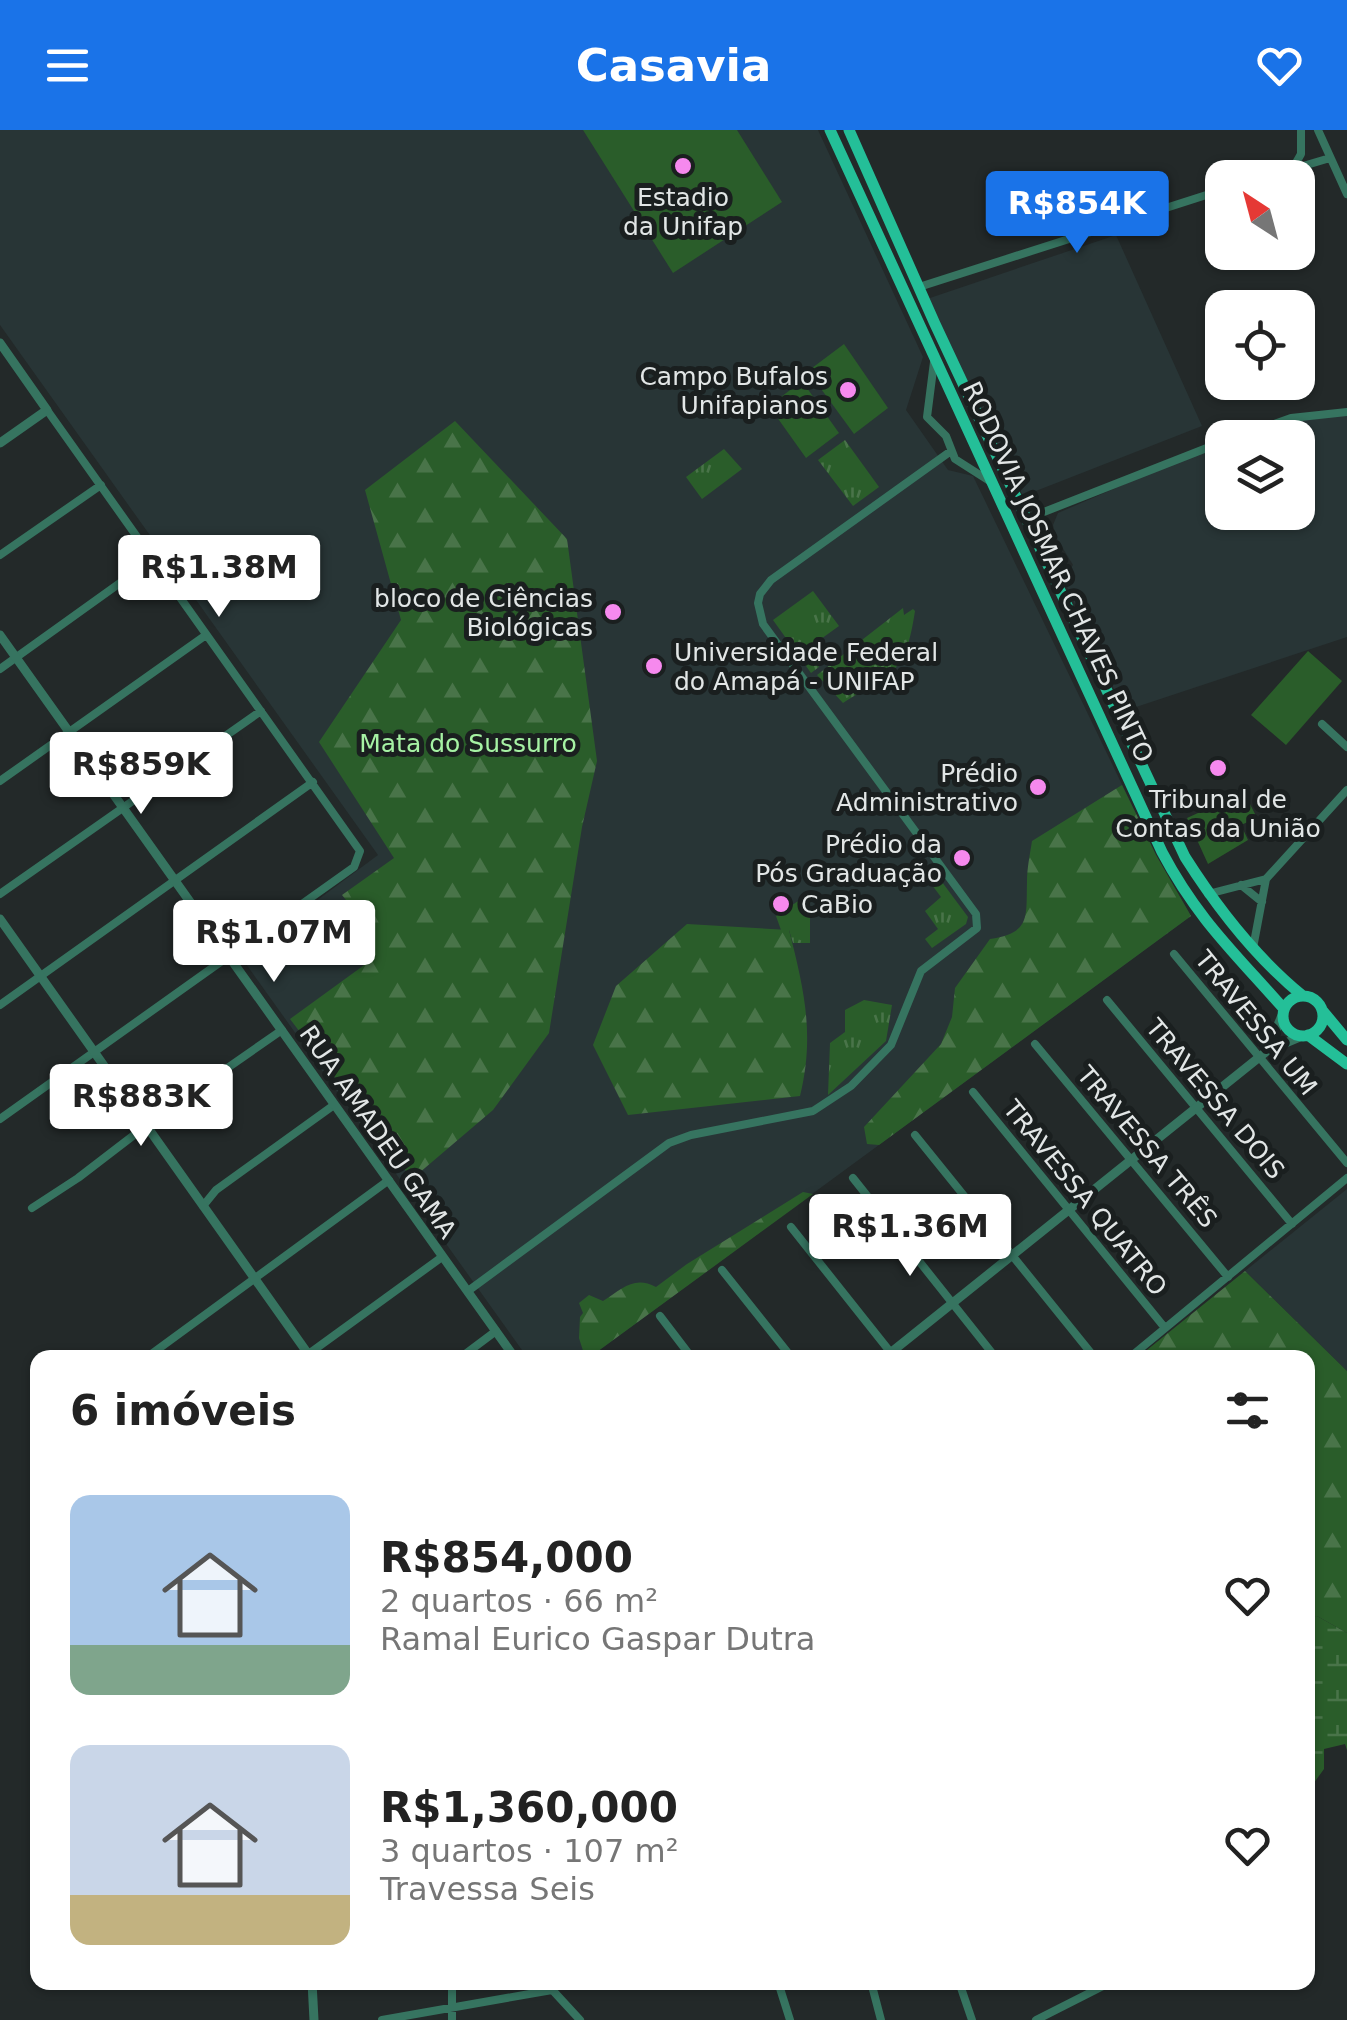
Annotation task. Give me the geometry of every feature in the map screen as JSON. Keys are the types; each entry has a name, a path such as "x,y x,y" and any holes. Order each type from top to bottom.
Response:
{"main road":[{"name":"RODOVIA JOSMAR CHAVES PINTO","path":"830,130 1112,746 1185,894 1231,954 1283,1011 1288,1029 1347,1064"},
{"name":"RODOVIA JOSMAR CHAVES PINTO","path":"848,130 1185,858 1208,894 1253,948 1280,978 1302,996 1314,1000 1347,1040"},
{"path":"1283,1011 1291,1000 1302,996"},
{"path":"1305,1036 1321,1023 1322,1010"}],"street":[{"path":"1298,160 1302,130"},
{"path":"1318,130 1347,194"},
{"path":"1315,162 1330,158"},
{"path":"919,287 1205,195"},
{"path":"0,342 360,852 354,867 0,1119"},
{"path":"934,357 927,417 946,436 950,451 964,467 992,482"},
{"path":"0,443 47,410"},
{"path":"1286,420 1347,412"},
{"path":"1026,519 1205,449"},
{"path":"468,1292 669,1144 691,1135 814,1111 836,1097 891,1045 922,971 977,928 976,914 762,624 758,611 760,594 771,580 950,451"},
{"path":"0,555 101,485"},
{"path":"0,669 152,560"},
{"path":"0,781 206,635"},
{"name":"RUA AMADEU GAMA","path":"0,636 509,1350"},
{"path":"0,894 260,711"},
{"path":"1322,724 1347,747"},
{"path":"0,1005 313,782"},
{"path":"1208,894 1266,879 1347,790"},
{"path":"1253,948 1266,879"},
{"path":"1241,886 1262,902"},
{"path":"0,919 304,1350"},
{"name":"TRAVESSA UM","path":"1174,954 1347,1163"},
{"name":"TRAVESSA DOIS","path":"1107,1000 1292,1224"},
{"path":"1267,1051 1283,1011"},
{"path":"32,1208 282,1030"},
{"path":"897,1350 1257,1058 1305,1036"},
{"name":"TRAVESSA TRÊS","path":"1035,1044 1228,1277"},
{"name":"TRAVESSA QUATRO","path":"974,1092 1165,1328"},
{"path":"203,1206 216,1190 334,1105"},
{"path":"915,1135 1090,1350"},
{"path":"853,1178 990,1350"},
{"path":"1139,1350 1347,1178"},
{"path":"157,1350 389,1180"},
{"path":"791,1227 885,1350"},
{"path":"316,1350 442,1257"},
{"path":"722,1270 786,1350"},
{"path":"660,1316 686,1350"},
{"path":"471,1350 496,1331"},
{"path":"312,1990 314,2020"},
{"path":"452,1990 452,2020"},
{"path":"382,2020 531,1990"},
{"path":"553,1990 580,2020"},
{"path":"781,1990 790,2020"},
{"path":"873,1990 880,2020"},
{"path":"962,1990 972,2020"},
{"path":"1036,2020 1095,1990"}],"shaded area":[{"name":"Universidade Federal do Amapá - UNIFAP","path":"0,130 818,130 923,357 906,410 948,470 973,476 1156,855 1191,916 600,1350 522,1350 241,957 378,855 0,325"},
{"path":"1116,235 1202,426 1023,496 927,299"},
{"path":"1347,415 1347,637 1124,711 1063,578 1073,565 1056,537 1053,525 1058,513 1205,449 1205,530 1315,530 1315,420 1275,420"},
{"path":"1347,1189 1347,1371 1245,1271"}],"green space":[{"name":"Estadio da Unifap","path":"583,130 737,130 782,202 673,273"},
{"name":"Campo Bufalos Unifapianos","path":"844,344 888,408 854,434 808,371"},
{"path":"802,381 839,433 806,458 769,406"},
{"name":"Mata do Sussurro","path":"455,421 567,539 597,761 582,827 549,1033 493,1110 412,1179 290,1019 367,963 371,931 342,895 394,858 319,742 401,620 365,490"},
{"path":"845,440 879,487 853,506 818,460"},
{"path":"724,449 742,469 702,499 686,477"},
{"path":"813,591 839,626 807,649 819,667 811,673 773,620"},
{"path":"903,608 904,615 915,611 902,660 886,676 843,703 817,675"},
{"path":"1308,651 1342,681 1286,745 1251,715"},
{"path":"1122,785 1191,916 879,1145 867,1144 864,1127 941,1044 952,1017 955,988 990,939 1013,932 1024,921 1032,841"},
{"path":"1244,792 1257,818 1241,825 1248,840 1208,864 1187,818"},
{"path":"936,874 968,917 966,924 932,948 925,939 938,929 925,911 941,897 926,877"},
{"path":"807,895 810,943 793,943 789,930 781,930 776,916"},
{"path":"687,924 789,930 806,1012 807,1053 800,1096 628,1115 593,1045 616,986"},
{"path":"864,1000 892,1005 886,1041 828,1095 830,1043 845,1032 845,1010"},
{"path":"803,1192 813,1194 600,1350 583,1350 579,1338 583,1313 579,1303 589,1295 603,1301 635,1283 656,1287"},
{"path":"1245,1271 1347,1371 1347,1633 1315,1616 1315,1350 1147,1350"},
{"path":"1315,1616 1347,1633 1347,1750 1345,1744 1324,1749 1324,1769 1315,1781"}],"place":[{"name":"Estadio da Unifap","path":"683,166"},
{"name":"Campo Bufalos Unifapianos","path":"848,390"},
{"name":"bloco de Ciências Biológicas","path":"613,612"},
{"name":"Universidade Federal do Amapá - UNIFAP","path":"654,666"},
{"name":"Tribunal de Contas da União","path":"1218,768"},
{"name":"Prédio Administrativo","path":"1038,787"},
{"name":"Prédio da Pós Graduação","path":"962,858"},
{"name":"CaBio","path":"781,904"}]}
